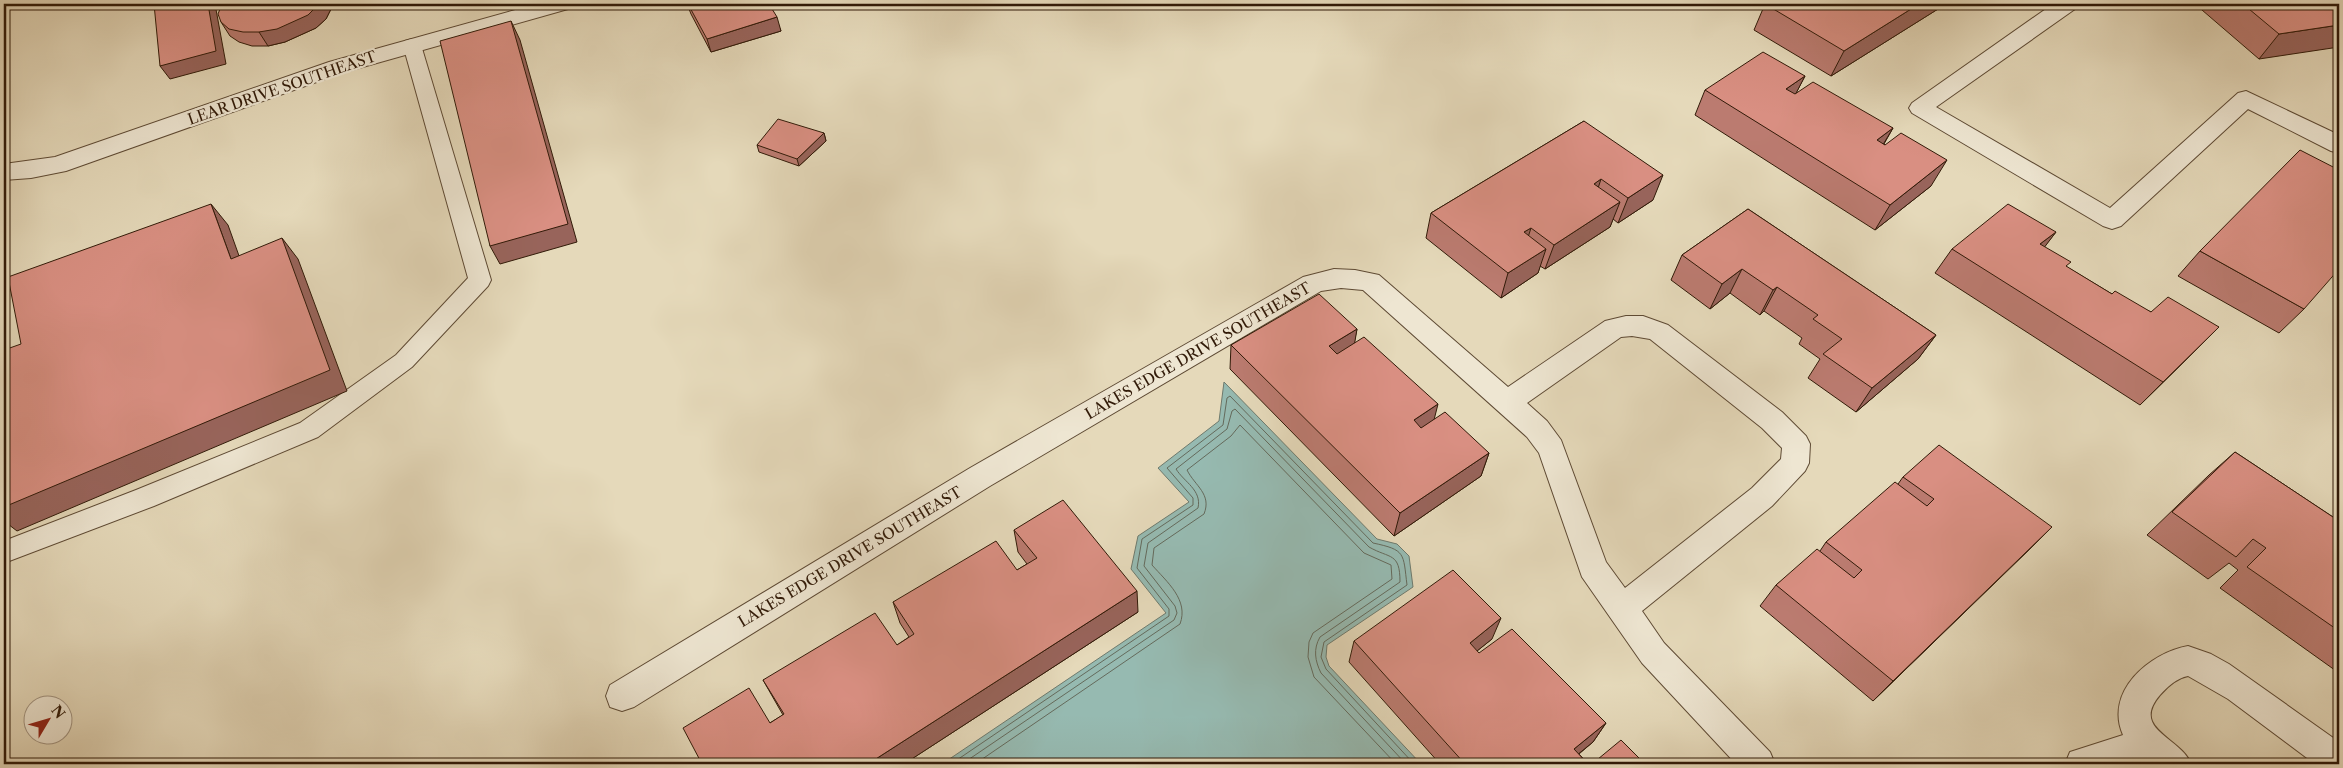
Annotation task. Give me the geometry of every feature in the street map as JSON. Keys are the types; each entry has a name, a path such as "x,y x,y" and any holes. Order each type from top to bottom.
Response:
{"street":[{"name":"LEAR DRIVE SOUTHEAST","path":"6,175 58,164 92,154 337,67 560,4"},
{"path":"2067,4 1920,108 2112,220 2246,98 2339,145"},
{"name":"LAKES EDGE DRIVE SOUTHEAST","path":"622,696 980,477 1304,289 1326,278 1343,277 1370,282 1537,429 1551,448 1593,568 1653,654 1758,764"},
{"path":"1508,402 1614,328 1628,324 1647,327 1659,332 1772,420 1796,444 1795,463 1762,497 1621,609"},
{"path":"2174,764 2147,743 2134,722 2136,703 2146,685 2168,666 2189,661 2223,677 2339,762"},
{"path":"2082,764 2147,743"}],"lane":[{"path":"4,552 145,498 309,430 404,361 480,280 412,45"}],"water":[{"path":"1224,382 1377,539 1397,544 1409,556 1413,587 1327,645 1326,657 1329,666 1421,764 942,764 1166,613 1131,569 1138,536 1189,502 1158,468 1219,421"}],"building":[{"path":"154,4 208,4 216,51 160,66"},
{"path":"222,4 319,4 308,15 277,29 243,32 229,29 221,22 218,14"},
{"path":"688,4 769,4 777,17 707,39"},
{"path":"1765,4 1919,4 1844,51"},
{"path":"2243,4 2339,4 2339,25 2279,34"},
{"path":"511,21 568,224 490,246 440,41"},
{"path":"1763,52 1805,76 1786,89 1795,94 1813,82 1893,128 1877,140 1885,145 1901,133 1947,160 1890,205 1705,90"},
{"path":"778,119 824,133 797,159 757,145"},
{"path":"1584,121 1663,175 1628,198 1601,179 1594,184 1620,202 1554,245 1531,228 1524,232 1546,249 1508,273 1431,213"},
{"path":"2300,150 2339,170 2339,269 2304,309 2200,251"},
{"path":"211,204 231,259 282,238 330,370 4,507 4,350 21,344 8,277"},
{"path":"2008,204 2056,232 2040,244 2071,262 2066,266 2112,294 2115,291 2151,312 2168,297 2219,327 2163,382 1952,249"},
{"path":"1748,209 1936,335 1872,388 1823,354 1842,339 1813,319 1818,315 1777,287 1773,290 1742,269 1722,284 1682,255"},
{"path":"1319,294 1357,329 1329,346 1337,354 1364,337 1438,404 1414,420 1421,428 1445,412 1489,453 1400,513 1231,345"},
{"path":"1939,445 2052,527 1893,681 1776,585 1817,549 1854,578 1862,570 1826,542 1895,482 1927,506 1934,499 1903,477"},
{"path":"2235,452 2339,521 2339,631 2247,567 2266,548 2253,539 2236,557 2172,512"},
{"path":"1063,500 1137,591 868,764 702,764 683,728 749,688 770,723 784,714 763,680 875,613 897,645 914,634 893,602 996,541 1017,570 1037,558 1014,530"},
{"path":"1453,570 1501,618 1470,643 1479,653 1512,629 1606,723 1574,749 1588,764 1465,764 1354,641"},
{"path":"1621,740 1645,764 1592,764"}]}
